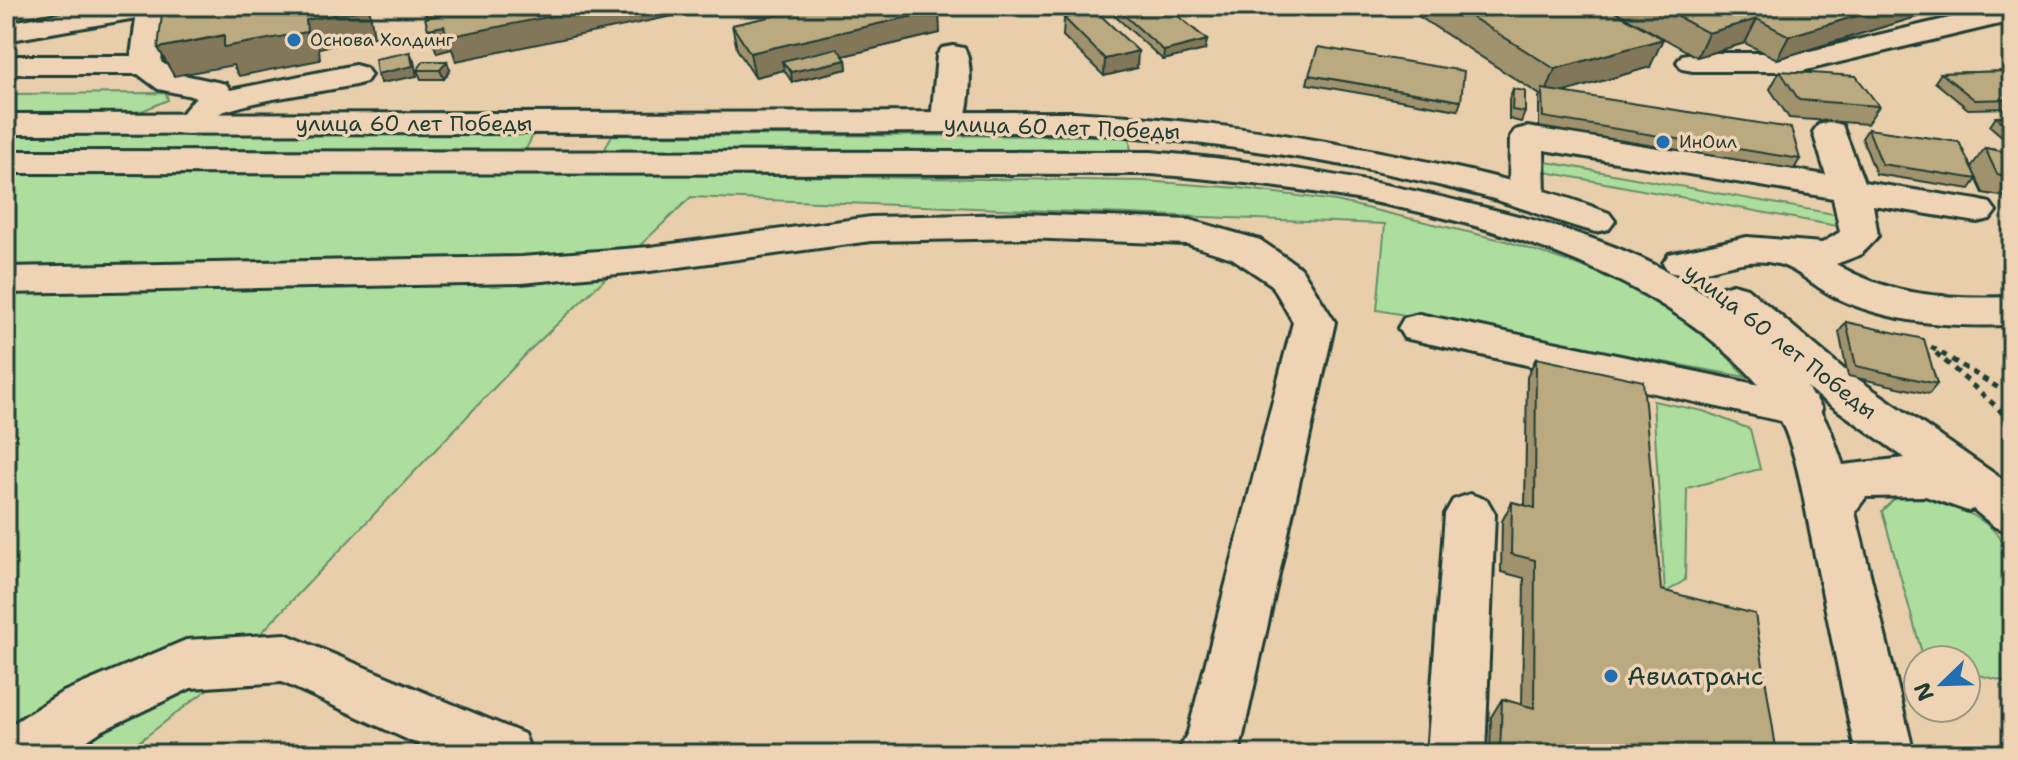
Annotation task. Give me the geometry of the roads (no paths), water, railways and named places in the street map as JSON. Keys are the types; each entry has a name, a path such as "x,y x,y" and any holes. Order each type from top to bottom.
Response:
{"main road":[{"path":"6,32 152,6 145,65"},
{"path":"1693,62 1802,62 2012,12"},
{"path":"948,122 953,55"},
{"path":"6,65 145,65 169,82 214,91 199,114"},
{"path":"199,114 355,75"},
{"name":"улица 60 лет Победы","path":"6,124 199,114 572,122 1102,124 1225,135 1356,157 1527,197 1583,216 1683,263 1732,296 1830,382 1968,478 2012,513"},
{"path":"552,162 572,122"},
{"path":"1683,263 1724,251 1747,249 1796,256 1825,254 1847,248 1859,236 1857,213 1830,132"},
{"path":"1527,197 1527,137 1977,211"},
{"name":"улица 60 лет Победы","path":"6,162 1078,160 1230,168 1327,183 1537,232 1620,263 1662,283 1709,316 1778,378 1799,409 1816,449 1885,754"},
{"path":"6,280 521,270 650,259 886,229 1024,226 1190,232 1246,249 1287,277 1314,322 1213,747 1206,754"},
{"path":"1796,256 1854,290 1889,303 1938,310 2012,311"},
{"path":"1419,328 1799,409"},
{"name":"улица 60 лет Победы","path":"1830,507 1852,481 1896,473 1953,484 2012,513"},
{"path":"1456,754 1470,514"},
{"path":"17,754 81,712 186,664 285,658 503,754"}],"place":[{"name":"Основа Холдинг","path":"294,40"},
{"name":"ИнОил","path":"1663,142"},
{"name":"Авиатранс","path":"1611,676"}]}
